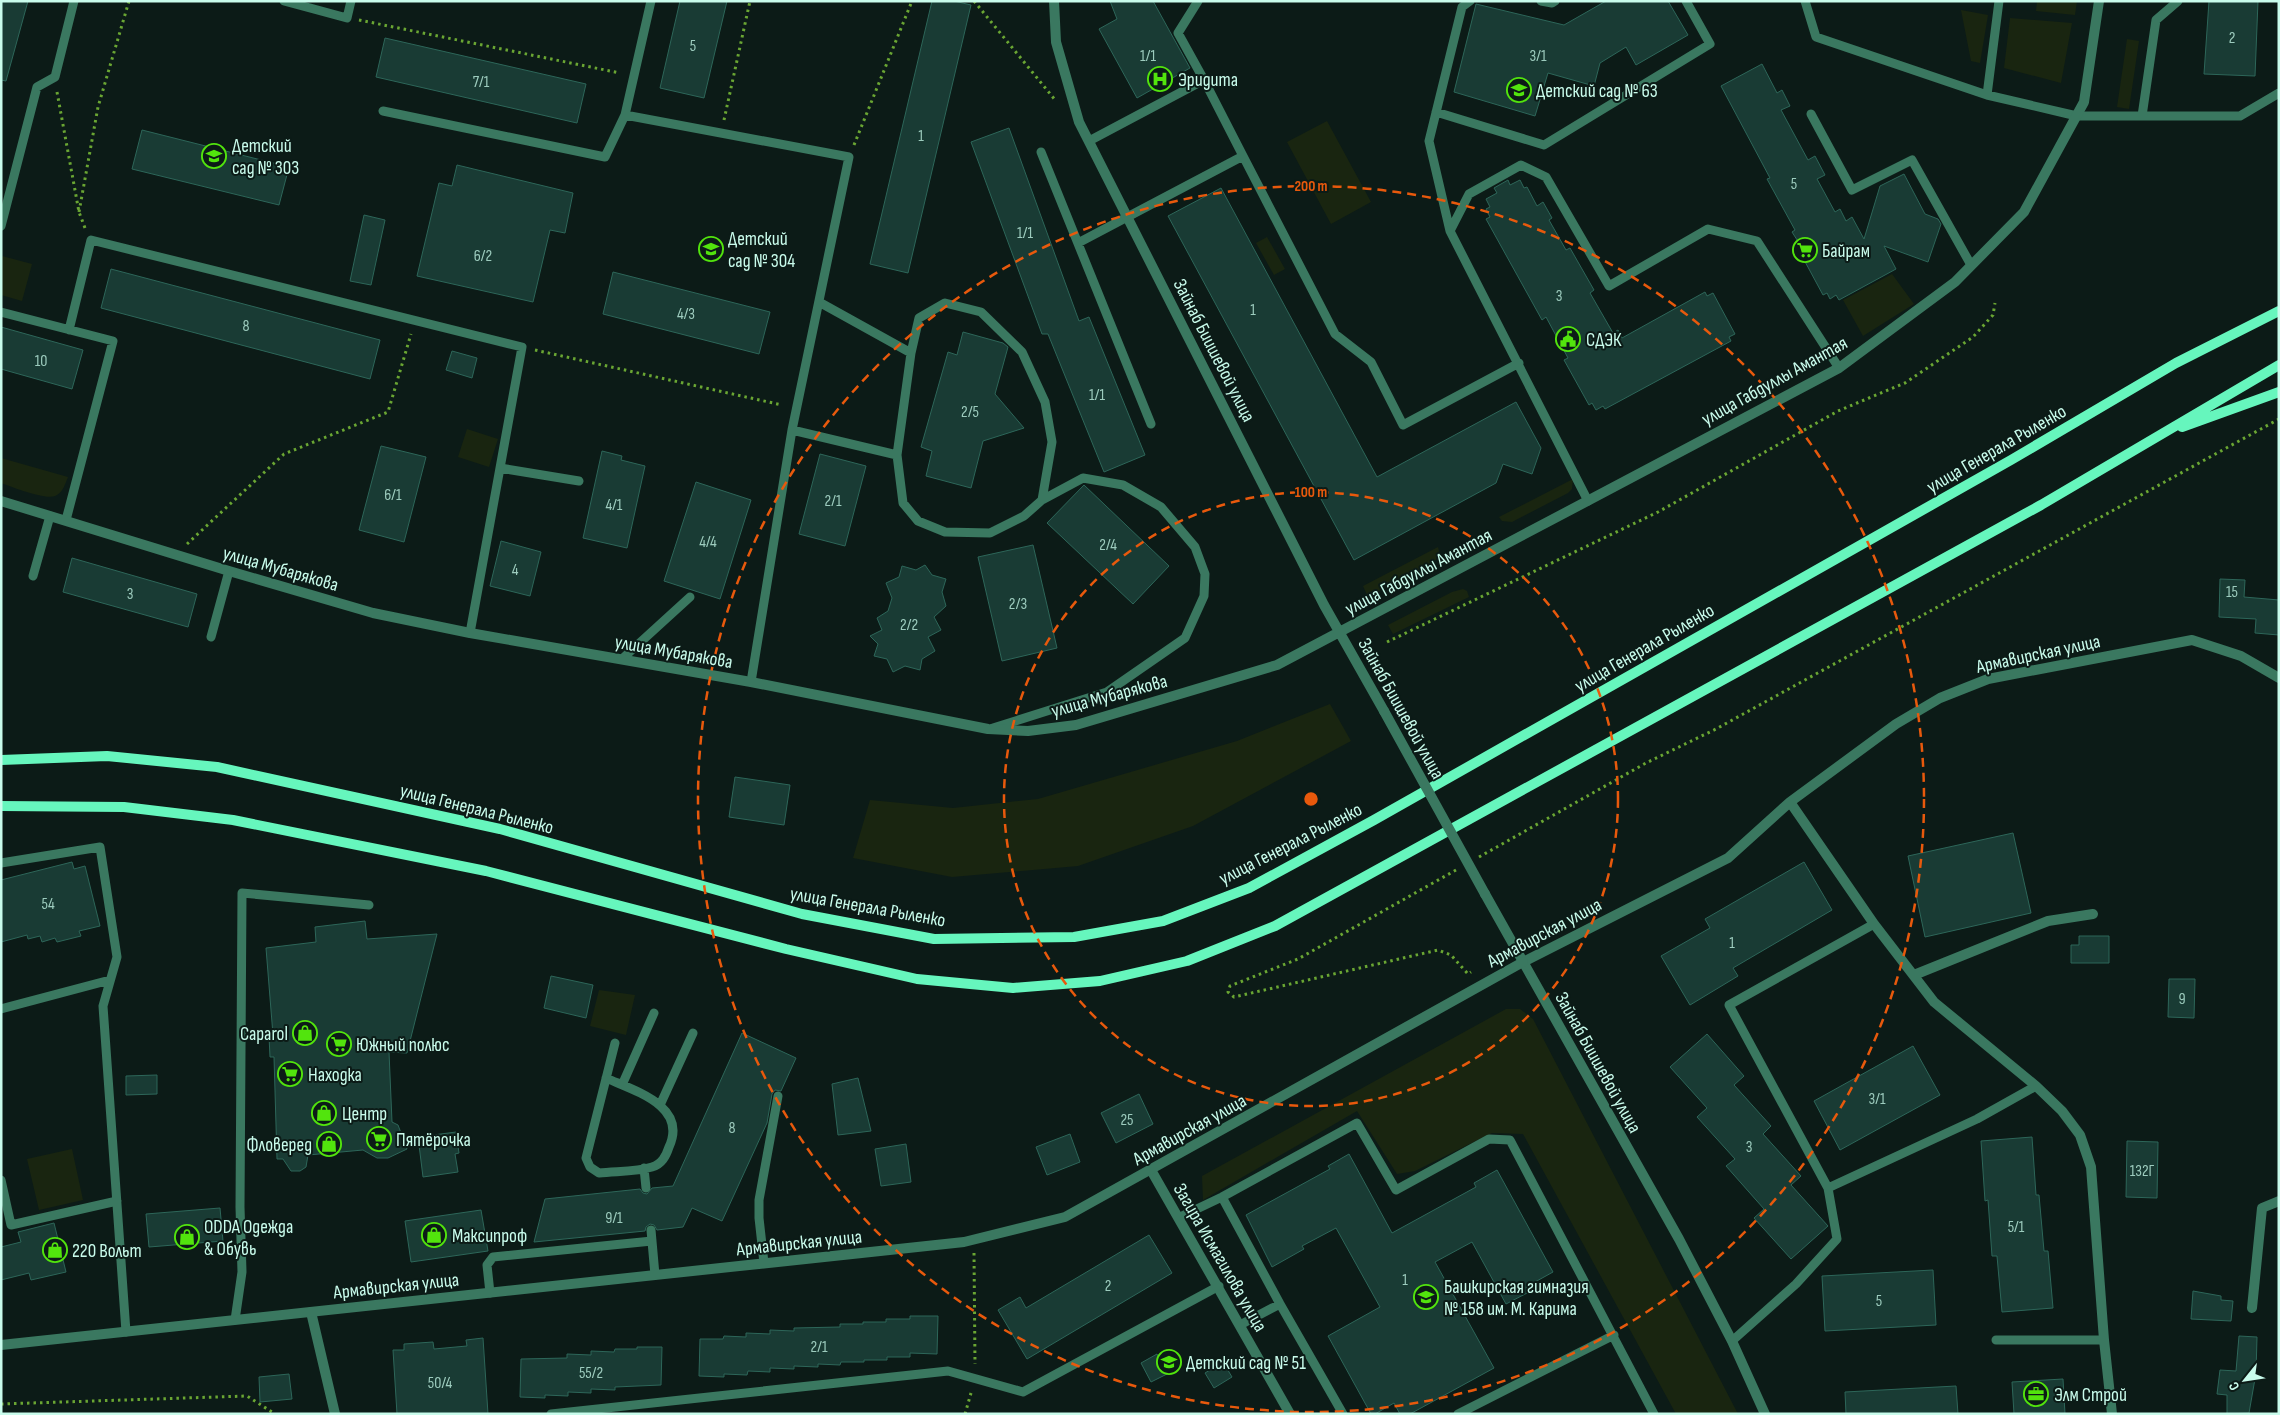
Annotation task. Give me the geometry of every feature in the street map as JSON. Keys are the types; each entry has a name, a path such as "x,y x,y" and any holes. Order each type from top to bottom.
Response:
{"main road":[{"name":"улица Генерала Рыленко","path":"1,760 107,756 218,767 500,829 802,914 934,939 1074,937 1163,921 1249,888 1374,820 2011,460 2176,363 2279,311"},
{"path":"1,806 124,807 233,820 486,871 786,949 917,979 1013,988 1100,981 1187,961 1275,926 2041,505 2279,365"},
{"path":"2158,436 2279,392"}],"street":[{"name":"Зайнаб Биишевой улица","path":"1054,1 1056,42 1080,122 1089,141 1324,604 1679,1239 1732,1341 1765,1414"},
{"name":"улица Габдуллы Амантая","path":"1340,632 1839,368 1955,282 2024,212 2077,116 2084,102 2099,1"},
{"name":"улица Мубарякова","path":"1,501 373,613 470,633 751,682 988,729 1028,731 1076,725 1277,665 1340,632"},
{"name":"Армавирская улица","path":"1,1345 764,1264 974,1239 1065,1217 1523,962 1728,858 1790,802 1896,724 1940,698 1988,679 2192,640 2241,656 2279,678"},
{"path":"1790,802 1874,924 1934,1002 2036,1086 2062,1111 2080,1136 2091,1167 2104,1340 2112,1414"},
{"path":"1914,976 2048,921 2093,914"},
{"name":"Загира Исмагилова улица","path":"1151,1170 1180,1217 1290,1414"},
{"path":"2252,1308 2262,1208 2279,1201"},
{"path":"311,1312 335,1414"}],"lane":[{"path":"1,226 37,87 55,76 74,1"},
{"path":"284,1 347,18 351,1"},
{"path":"384,111 605,156 625,115 651,1"},
{"path":"1198,1 1178,33 1335,334 1371,362 1403,425 1519,363"},
{"path":"1470,1 1462,7 1429,141 1450,231 1588,501"},
{"path":"1541,1 1552,3 1554,1"},
{"path":"1436,112 1544,144 1710,44 1686,1"},
{"path":"1805,1 1816,37 1987,95 2077,116 2240,116 2279,93"},
{"path":"1987,95 1999,1"},
{"path":"2142,116 2156,20 2178,1"},
{"path":"1089,141 1204,80"},
{"path":"1811,114 1852,190 1912,160 1971,265"},
{"path":"625,115 849,157 796,408 751,682"},
{"path":"1042,152 1151,424"},
{"path":"1078,243 1243,156"},
{"path":"1450,231 1469,194 1521,165 1546,177 1609,286 1708,229 1757,242 1839,368"},
{"path":"69,330 90,240 522,347 470,633"},
{"path":"819,302 911,353"},
{"path":"988,729 1107,692 1185,638 1204,596 1205,574 1195,547 1161,507 1123,485 1083,478 1042,500 1024,516 990,533 945,532 918,521 903,503 897,455 911,353 919,318 945,303 981,312 1022,352 1045,402 1052,442 1042,500"},
{"path":"1,312 113,341 66,520"},
{"path":"792,430 897,455"},
{"path":"500,468 579,482"},
{"path":"33,576 50,516"},
{"path":"211,637 229,571"},
{"path":"622,659 690,597"},
{"path":"1,863 100,847 117,957 103,1006 126,1332"},
{"path":"235,1320 242,1272 240,1207 242,893 369,905"},
{"path":"1732,1341 1796,1284 1837,1239 1828,1188 1729,1005 1874,924"},
{"path":"1,1009 110,980"},
{"path":"622,1085 654,1013"},
{"path":"660,1105 692,1033"},
{"path":"606,1078 660,1105 674,1128 674,1138 663,1160 655,1166 599,1172 588,1163 586,1158 606,1078 615,1044"},
{"path":"1828,1188 1976,1120 2036,1086"},
{"path":"764,1264 759,1200 778,1096"},
{"path":"1180,1217 1222,1197 1358,1123 1396,1190 1489,1139 1510,1140 1654,1414"},
{"path":"644,1168 646,1188"},
{"path":"1,1180 11,1225 117,1202"},
{"path":"1222,1197 1343,1414"},
{"path":"651,1230 655,1275"},
{"path":"490,1293 487,1266 493,1257 652,1241"},
{"path":"551,1414 948,1371 1023,1392 1219,1286"},
{"path":"1240,1325 1280,1304"},
{"path":"1458,1414 1614,1335"},
{"path":"1996,1340 2104,1340"}],"path":[{"path":"79,212 98,107 129,1"},
{"path":"721,133 750,1"},
{"path":"849,157 912,1"},
{"path":"974,1 1059,104"},
{"path":"347,18 634,76"},
{"path":"55,76 79,212 90,240"},
{"path":"1387,642 1658,512 1838,411 1905,383 1973,337 1993,315 1996,303"},
{"path":"176,555 284,454 388,412 415,320"},
{"path":"522,347 796,408"},
{"path":"1472,861 1646,763 1716,729 2279,419"},
{"path":"1463,866 1298,958 1230,986 1228,992 1234,997 1438,950 1451,955 1468,974 1476,970"},
{"path":"965,1414 975,1378 974,1239"},
{"path":"1,1404 247,1396 275,1414"}],"green space":[{"path":"2037,1 2077,1 2075,15 2036,11"},
{"path":"1961,10 1988,15 1980,63 1971,61"},
{"path":"2010,18 2072,23 2061,83 2004,68"},
{"path":"2127,39 2139,41 2129,109 2117,107"},
{"path":"1327,121 1371,202 1331,224 1287,142"},
{"path":"1267,237 1285,269 1274,275 1256,243"},
{"path":"2,256 32,264 22,301 1,295"},
{"path":"1892,274 1914,304 1863,336 1843,300"},
{"path":"467,429 498,439 489,467 458,457"},
{"path":"1,458 68,477 62,491 58,495 50,497 28,493 1,483"},
{"path":"1573,479 1572,489 1568,493 1512,522 1502,521 1499,517"},
{"path":"1438,547 1440,555 1433,563 1368,597 1363,586"},
{"path":"1463,589 1467,591 1469,597 1393,634 1388,625 1452,592"},
{"path":"1330,704 1351,741 1193,826 1078,866 952,877 853,858 870,800 953,808 1038,799 1237,741"},
{"path":"599,990 635,995 626,1035 590,1026"},
{"path":"1506,1009 1520,1009 1533,1019 1738,1414 1676,1414 1523,1134 1492,1133 1415,1171 1397,1174 1357,1111 1203,1200 1202,1176"},
{"path":"72,1149 83,1200 39,1210 27,1159"}],"building":[{"path":"1,1 28,1 6,81 1,80"},
{"path":"680,1 727,1 704,98 660,88"},
{"path":"932,1 954,1 971,5 908,273 870,264"},
{"path":"1110,1 1153,1 1190,68 1137,98 1099,29 1117,19"},
{"path":"1606,1 1668,1 1688,35 1636,65 1626,47 1600,63 1594,86 1548,73 1535,116 1454,92 1476,4 1564,25"},
{"path":"2209,1 2258,1 2255,76 2204,74"},
{"path":"385,38 586,84 577,123 376,77"},
{"path":"1762,64 1777,93 1782,90 1790,106 1781,110 1808,160 1815,156 1825,175 1817,179 1835,212 1840,209 1846,221 1852,217 1864,239 1880,186 1904,174 1925,214 1938,219 1941,224 1928,262 1884,246 1896,269 1839,300 1836,295 1830,299 1827,293 1823,295 1796,245 1799,243 1792,232 1795,230 1767,179 1770,178 1721,86"},
{"path":"1009,128 1079,321 1089,317 1145,455 1104,472 1048,334 1042,334 971,142"},
{"path":"142,130 289,167 279,205 132,169"},
{"path":"457,165 573,193 565,233 550,230 533,302 417,276 439,183 452,186"},
{"path":"1508,180 1510,185 1520,180 1524,188 1527,187 1537,206 1543,202 1552,218 1549,220 1566,250 1570,248 1594,290 1590,293 1613,333 1618,330 1622,338 1705,292 1707,296 1713,293 1735,334 1729,337 1731,341 1605,409 1603,406 1596,410 1592,403 1589,405 1564,360 1568,358 1546,317 1542,320 1486,219 1490,217 1486,209 1490,207 1486,199 1497,193 1494,188"},
{"path":"1221,188 1377,477 1516,402 1541,448 1532,474 1503,464 1496,483 1354,560 1168,216"},
{"path":"364,215 385,220 371,285 350,281"},
{"path":"111,269 380,340 370,379 101,308"},
{"path":"613,272 770,312 759,354 603,314"},
{"path":"1,327 83,350 72,389 1,369"},
{"path":"963,332 1003,343 1008,347 995,394 1024,428 983,441 971,488 926,476 932,451 921,447 948,352 957,355"},
{"path":"452,351 477,358 472,378 446,370"},
{"path":"381,446 426,457 404,542 359,530"},
{"path":"602,451 622,456 621,460 645,466 627,548 583,538"},
{"path":"820,454 866,466 845,546 799,534"},
{"path":"696,482 751,500 720,599 664,581"},
{"path":"1084,485 1169,566 1133,604 1047,523"},
{"path":"501,541 541,552 530,596 490,586"},
{"path":"1033,545 1057,648 1002,661 978,557"},
{"path":"72,558 197,594 188,627 63,592"},
{"path":"925,565 932,575 946,579 942,592 946,606 934,617 941,630 928,637 935,651 922,659 920,670 905,666 893,672 887,659 874,656 878,644 870,636 882,630 877,618 888,611 892,598 886,583 899,577 902,566 916,570"},
{"path":"2220,579 2245,580 2244,597 2279,600 2279,635 2255,633 2256,619 2219,617"},
{"path":"735,777 790,785 784,825 729,817"},
{"path":"2013,833 2031,913 1925,937 1908,856"},
{"path":"72,862 74,869 85,866 100,926 79,931 81,936 57,942 55,938 42,942 40,936 28,939 27,935 1,942 1,880"},
{"path":"1804,862 1832,910 1733,968 1738,976 1690,1005 1661,956 1710,928 1705,919"},
{"name":"Южный полюс","path":"365,921 367,939 437,934 407,1053 389,1052 392,1122 398,1125 407,1149 388,1158 377,1158 363,1150 308,1155 306,1167 300,1171 291,1171 283,1159 277,1159 274,1057 270,1057 269,1036 273,1035 266,948 316,942 315,927"},
{"path":"2079,936 2109,936 2109,963 2071,963 2071,945 2079,945"},
{"path":"551,976 593,985 586,1018 544,1008"},
{"path":"2169,979 2195,979 2194,1018 2168,1017"},
{"path":"742,1033 796,1058 781,1091 775,1090 772,1094 767,1123 722,1221 692,1208 683,1227 657,1230 654,1225 650,1224 646,1227 645,1231 534,1242 545,1199 640,1189 643,1193 647,1194 652,1188 673,1186"},
{"path":"1707,1034 1744,1076 1734,1085 1771,1126 1763,1134 1801,1176 1791,1185 1828,1226 1791,1259 1754,1218 1764,1209 1726,1166 1735,1159 1697,1117 1707,1108 1670,1067"},
{"path":"1913,1046 1940,1095 1840,1150 1814,1101"},
{"path":"157,1075 157,1094 126,1095 126,1076"},
{"path":"858,1078 871,1131 838,1135 832,1084"},
{"path":"1139,1094 1153,1124 1116,1143 1101,1113"},
{"path":"456,1132 459,1153 455,1154 458,1172 423,1177 418,1137"},
{"path":"1070,1134 1080,1162 1047,1175 1036,1147"},
{"path":"2032,1137 2036,1195 2039,1195 2044,1251 2048,1251 2053,1308 2002,1312 1997,1256 1992,1256 1988,1200 1985,1201 1981,1141"},
{"path":"2127,1141 2158,1142 2157,1198 2126,1197"},
{"path":"906,1144 911,1182 881,1186 875,1149"},
{"path":"1349,1154 1392,1233 1476,1187 1474,1183 1497,1170 1553,1272 1526,1287 1529,1292 1506,1304 1472,1242 1435,1262 1494,1368 1410,1414 1400,1414 1394,1403 1375,1414 1371,1414 1328,1336 1380,1307 1336,1228 1302,1246 1304,1249 1272,1267 1246,1215 1330,1169 1328,1166"},
{"path":"220,1208 223,1241 149,1247 146,1214"},
{"path":"481,1210 488,1251 411,1262 405,1221"},
{"path":"54,1223 66,1272 31,1280 29,1273 1,1280 1,1247 21,1242 18,1232"},
{"path":"1149,1235 1172,1273 1027,1359 998,1310 1020,1297 1026,1308"},
{"path":"1933,1270 1936,1325 1825,1331 1822,1276"},
{"path":"2193,1291 2221,1296 2221,1300 2233,1301 2231,1321 2191,1319"},
{"path":"910,1316 938,1316 937,1354 910,1353 910,1357 887,1357 887,1360 841,1362 840,1365 818,1364 818,1367 794,1366 794,1369 770,1368 770,1372 748,1371 747,1375 724,1374 724,1377 699,1376 700,1339 723,1339 724,1336 746,1337 746,1333 770,1334 770,1330 794,1331 794,1328 840,1327 840,1324 886,1322 886,1319 910,1319"},
{"path":"2239,1336 2257,1337 2256,1373 2249,1413 2227,1414 2227,1395 2217,1394 2220,1370 2236,1371"},
{"path":"483,1338 488,1414 397,1414 393,1350 404,1350 404,1344 433,1342 434,1349 467,1346 466,1340"},
{"path":"637,1347 662,1347 661,1385 615,1387 615,1390 591,1389 591,1393 568,1392 568,1396 545,1395 545,1398 520,1397 521,1359 567,1358 567,1354 591,1355 591,1351 614,1352 615,1349 637,1349"},
{"path":"1157,1354 1167,1374 1151,1382 1141,1363"},
{"path":"1223,1362 1232,1377 1214,1388 1205,1373"},
{"path":"289,1374 292,1399 260,1402 259,1377"},
{"path":"2063,1379 2065,1414 2014,1414 2012,1382"},
{"path":"1956,1386 1958,1414 1846,1414 1845,1392"}],"place":[{"name":"Эридита","path":"1160,79"},
{"name":"Детский сад № 63","path":"1519,90"},
{"name":"Детский сад № 303","path":"214,156"},
{"name":"Детский сад № 304","path":"711,249"},
{"name":"Байрам","path":"1805,250"},
{"name":"СДЭК","path":"1568,339"},
{"name":"Caparol","path":"305,1033"},
{"name":"Южный полюс","path":"339,1044"},
{"name":"Находка","path":"290,1074"},
{"name":"Центр","path":"324,1113"},
{"name":"Пятёрочка","path":"379,1139"},
{"name":"Фловеред","path":"329,1144"},
{"name":"Максипроф","path":"434,1235"},
{"name":"ODDA Одежда & Обувь","path":"187,1237"},
{"name":"220 Вольт","path":"55,1250"},
{"name":"Башкирская гимназия № 158 им. М. Карима","path":"1426,1297"},
{"name":"Детский сад № 51","path":"1169,1362"},
{"name":"Элм Строй","path":"2036,1394"}]}
